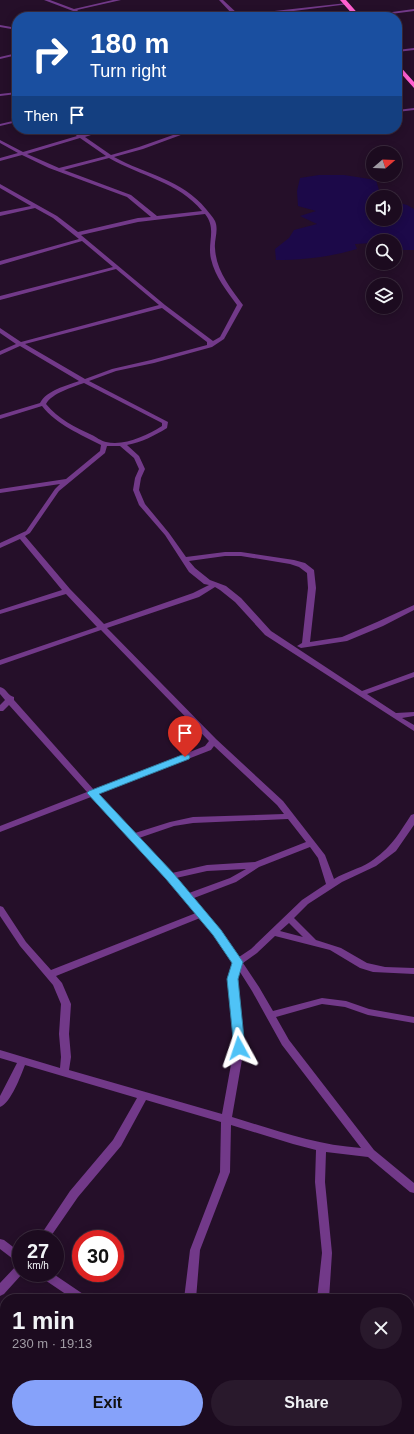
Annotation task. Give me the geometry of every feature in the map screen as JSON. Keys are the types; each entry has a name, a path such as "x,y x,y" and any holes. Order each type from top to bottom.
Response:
{"main road":[{"path":"345,2 354,12"},
{"path":"402,70 414,86"}],"street":[{"path":"46,0 77,12"},
{"path":"74,10 119,0"},
{"path":"221,0 232,12"},
{"path":"272,12 345,2"},
{"path":"398,12 414,10"},
{"path":"0,26 12,28"},
{"path":"402,50 414,49"},
{"path":"0,58 12,55"},
{"path":"0,96 12,93"},
{"path":"8,94 12,96"},
{"path":"402,110 414,109"},
{"path":"0,126 12,122"},
{"path":"0,417 43,404 46,398 63,389 114,370 152,362 210,346 222,338 240,305 215,268 212,240 214,233 213,222 201,203 172,184 129,167 79,134"},
{"path":"0,160 89,134"},
{"path":"59,170 141,148 181,134"},
{"path":"0,141 21,153 59,170 129,196 156,218"},
{"path":"0,186 55,217 78,234 163,306 210,341 210,346"},
{"path":"0,214 36,206"},
{"path":"78,234 156,218 206,212"},
{"path":"0,263 84,239"},
{"path":"0,298 118,267"},
{"path":"0,353 20,344 163,306"},
{"path":"0,330 20,344 84,381 164,422 166,427 141,440 123,445 104,444 60,420 43,404"},
{"path":"0,546 28,532 57,490 103,452 104,444"},
{"path":"123,445 137,457 142,468 138,478 136,490 142,505 167,534 192,570 207,582 223,588 238,600 268,632 414,729"},
{"path":"0,491 69,480"},
{"path":"21,536 67,591 213,741 280,803 322,857 331,885"},
{"path":"184,559 225,554 241,554 276,559 302,565 310,572 312,588 306,645"},
{"path":"0,663 196,595 214,585"},
{"path":"0,612 67,591"},
{"path":"292,648 344,639 380,624 414,607"},
{"path":"361,694 414,674"},
{"path":"0,689 11,699 92,793 170,876 217,932 256,988 286,1042 370,1153 414,1189"},
{"path":"0,709 11,699"},
{"path":"394,716 414,714"},
{"path":"0,829 208,748 213,741"},
{"path":"133,837 173,824 193,820 291,816"},
{"path":"191,1294 195,1250 225,1172 226,1120 239,1048 233,979 238,962 254,951 305,902 331,885 373,864 393,849 406,832 414,817"},
{"path":"170,876 207,868 256,865 312,843"},
{"path":"188,897 251,870 256,865"},
{"path":"0,909 23,944 57,984 66,1004 64,1034 66,1057 64,1072"},
{"path":"49,975 202,914"},
{"path":"288,917 313,942"},
{"path":"274,932 292,939 313,942 336,949 367,967 381,970 414,971"},
{"path":"270,1015 322,1001 346,1004 368,1012 414,1020"},
{"path":"0,1054 269,1132 288,1140 345,1151 370,1153"},
{"path":"0,1103 23,1060"},
{"path":"48,1230 74,1194 117,1143 144,1095"},
{"path":"321,1146 320,1182 327,1253 323,1294"},
{"path":"0,1243 12,1252"},
{"path":"0,1291 12,1278"},
{"path":"56,1282 74,1294"}],"shaded area":[{"path":"319,175 344,175 366,178 366,182 377,182 379,190 366,190 366,226 402,226 402,204 407,205 414,209 414,250 402,250 402,234 366,234 366,243 355,244 357,249 307,259 276,260 275,249 289,238 294,230 317,224 300,216 316,211 298,206 297,191 300,178"}],"route":[{"path":"185,757 92,793 170,876 217,932 238,962 233,979 239,1048"}]}
